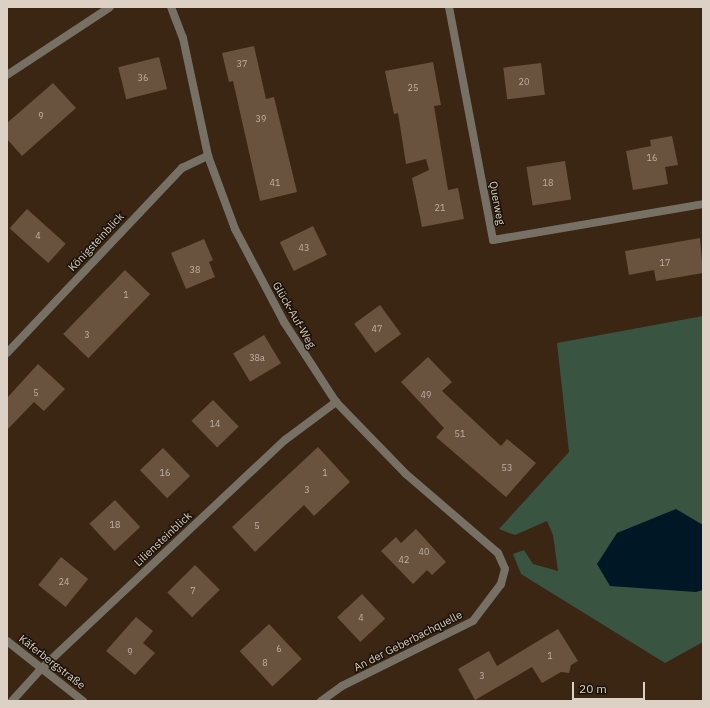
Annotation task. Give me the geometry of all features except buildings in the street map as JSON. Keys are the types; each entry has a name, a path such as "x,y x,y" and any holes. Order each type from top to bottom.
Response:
{"street":[{"path":"7,75 110,7"},
{"name":"Glück-Auf-Weg","path":"171,7 183,38 208,156 235,229 284,322 336,402 406,474 498,553 504,569"},
{"name":"Querweg","path":"449,7 493,240 703,204"},
{"name":"Königsteinblick","path":"7,353 182,168 208,156"},
{"name":"Liliensteinblick","path":"12,701 41,669 285,440 336,402"},
{"name":"An der Geberbachquelle","path":"321,701 342,686 473,620 502,584 504,569"},
{"name":"Käferbergstraße","path":"7,641 83,701"}],"green space":[{"path":"703,316 703,642 665,663 521,574 513,554 524,550 533,564 558,571 553,535 547,521 515,535 499,529 569,452 557,343"}],"water":[{"path":"676,509 703,525 703,590 696,592 610,586 597,564 617,533"}]}
